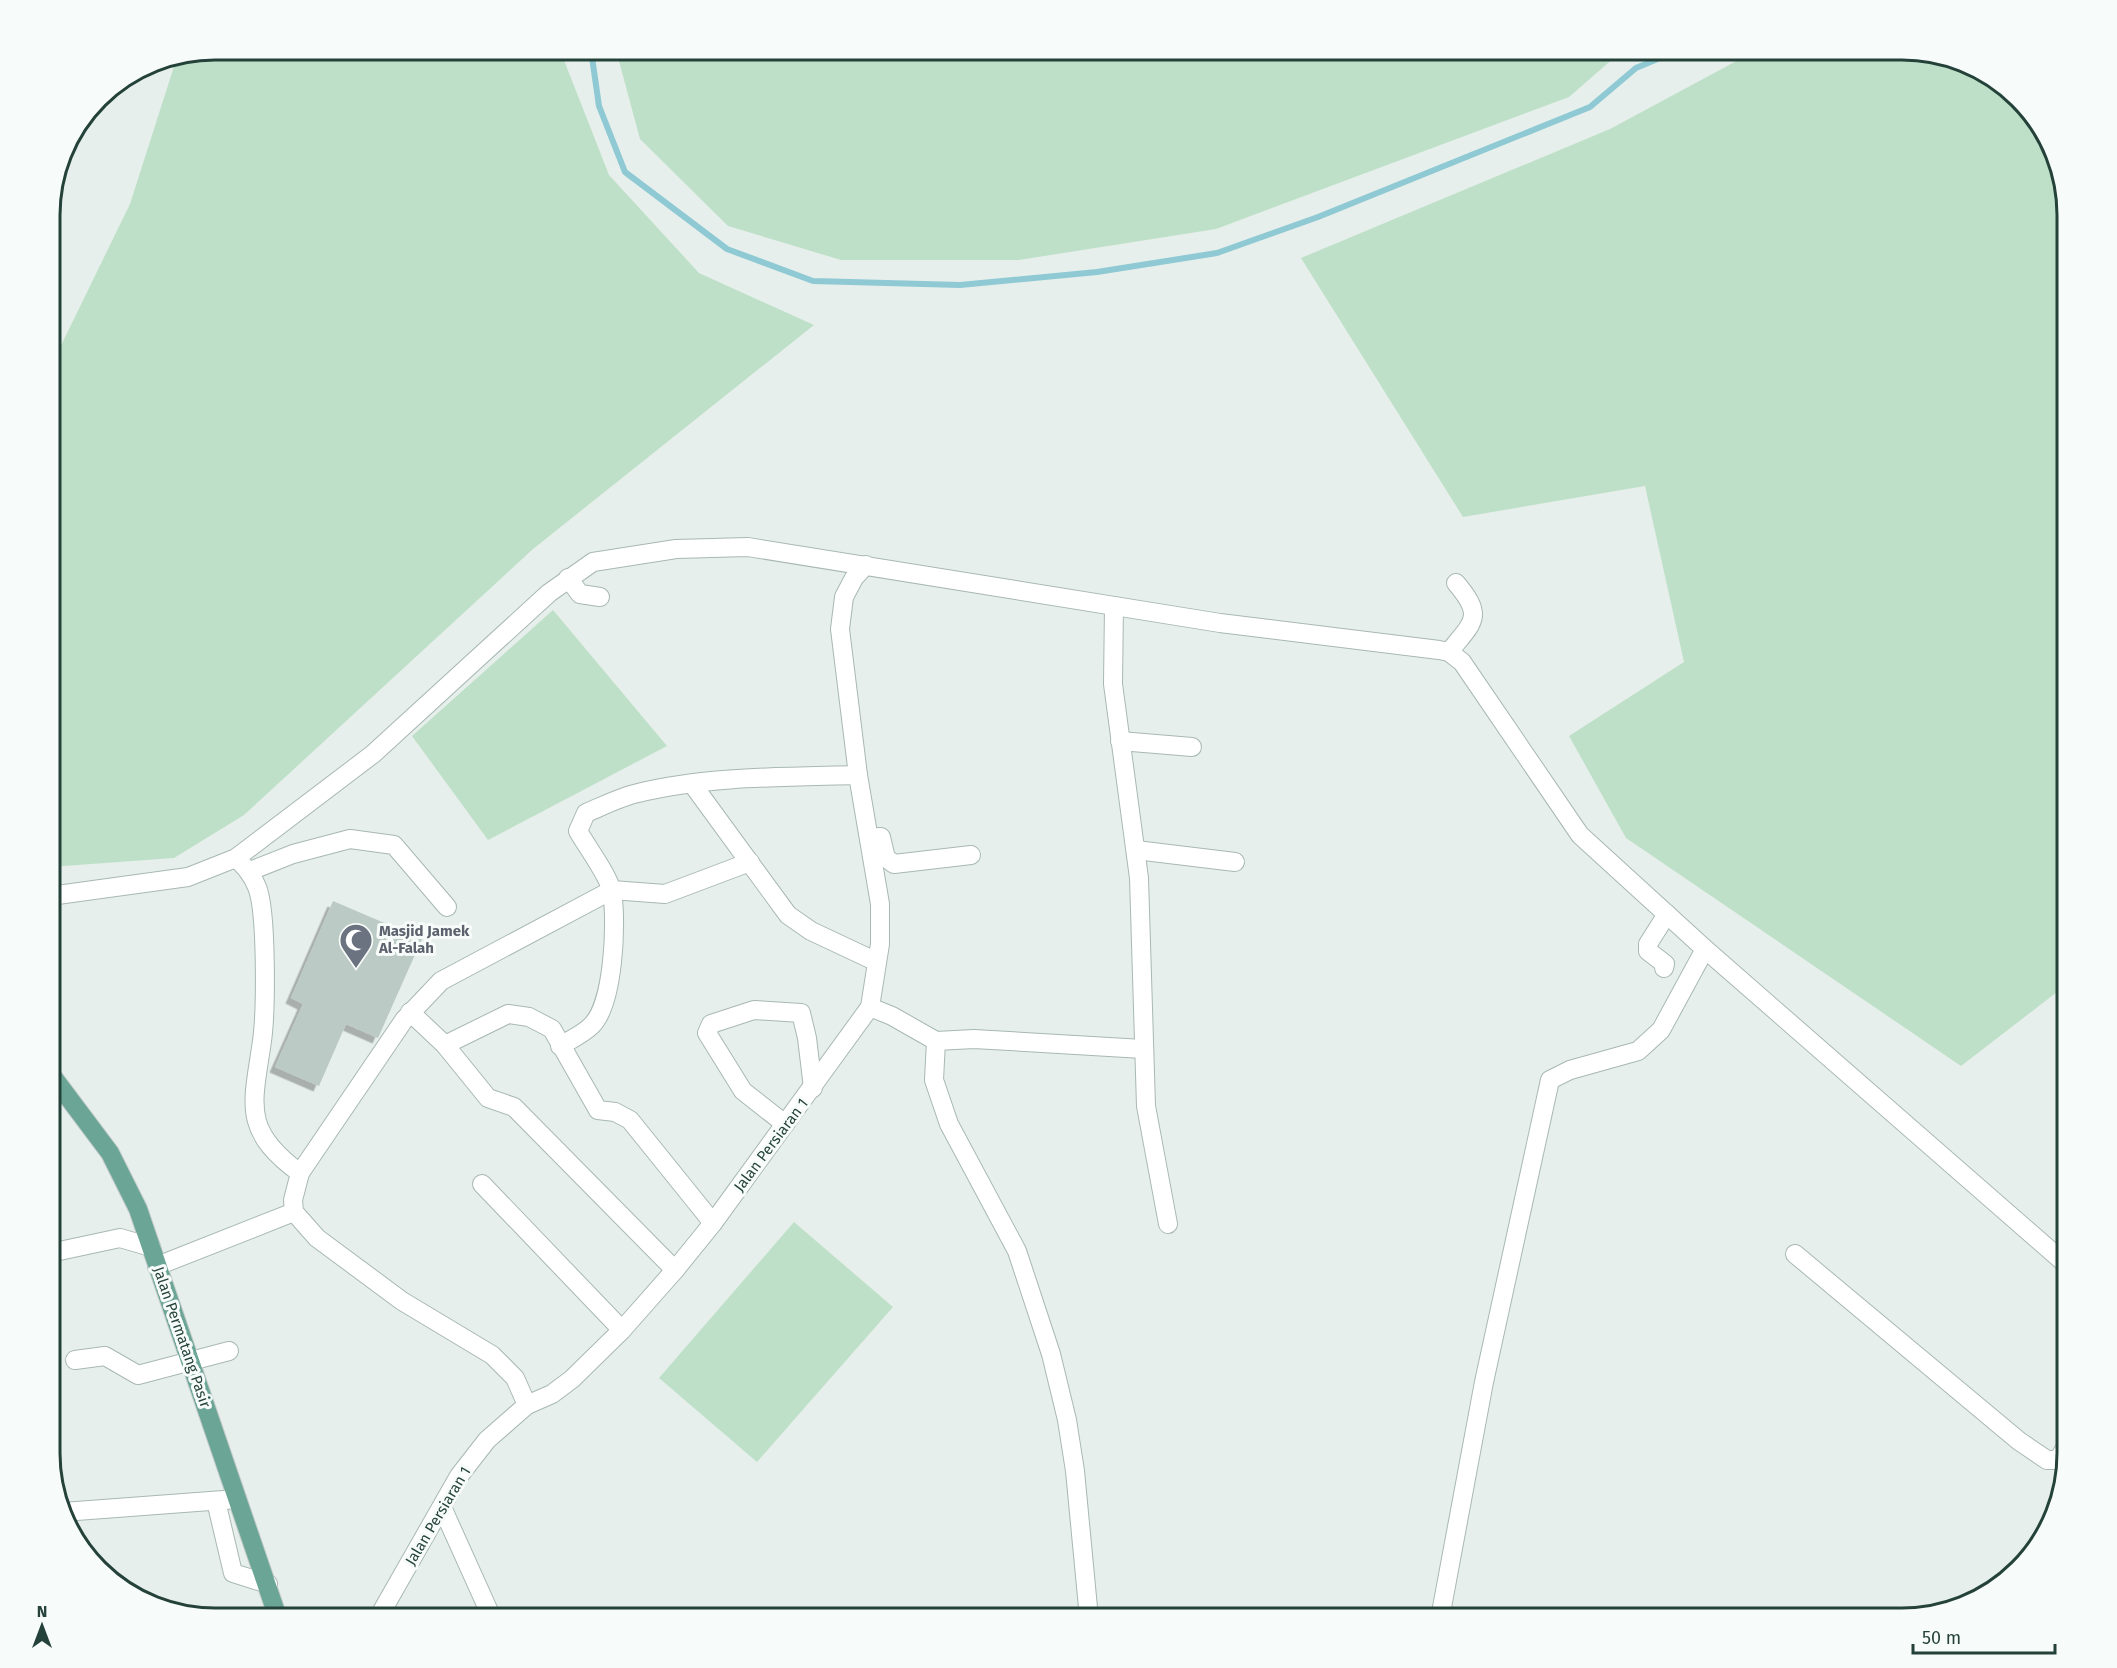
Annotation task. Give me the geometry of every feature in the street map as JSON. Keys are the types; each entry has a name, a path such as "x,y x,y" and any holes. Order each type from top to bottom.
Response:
{"main road":[{"name":"Jalan Permatang Pasir","path":"60,1086 110,1153 138,1209 275,1608"}],"street":[{"path":"60,895 188,877 236,858 373,754 568,578 593,562 676,549 748,547 866,565 954,582 1220,623 1449,652 1462,662 1580,835 1705,949 2057,1256"},
{"name":"Jalan Persiaran 1","path":"384,1608 459,1476 487,1440 527,1405 552,1394 572,1379 622,1330 713,1223 870,1007 880,944 880,904 875,837 858,775 840,629 844,597 866,565"},
{"path":"568,578 580,594 600,597"},
{"path":"1449,652 1474,617 1474,608 1456,584"},
{"path":"1114,606 1113,684 1139,878 1146,1106 1168,1224"},
{"path":"1120,741 1192,747"},
{"path":"560,1046 592,1025 603,1008 608,990 612,938 612,890 578,831 586,813 637,793 693,785 745,779 858,775"},
{"path":"693,785 788,915 811,931 877,962"},
{"path":"875,837 886,858 894,864 971,855"},
{"path":"250,871 292,854 350,839 393,845 447,907"},
{"path":"1136,850 1235,862"},
{"path":"236,858 250,871 258,889 264,916 262,1039 253,1110 265,1141 284,1161 300,1173"},
{"path":"527,1405 515,1378 492,1354 402,1301 316,1238 294,1212 293,1200 300,1173 410,1012 441,981 612,890 666,894 750,862"},
{"path":"1664,968 1665,964 1648,951 1648,944 1667,914"},
{"path":"1442,1608 1484,1382 1550,1080 1570,1070 1638,1051 1661,1030 1705,949"},
{"path":"870,1007 892,1016 936,1041 974,1039 1143,1049"},
{"path":"785,1124 743,1091 714,1048 707,1033 711,1024 753,1010 801,1013 807,1038 813,1088"},
{"path":"410,1012 445,1045 488,1098 514,1107 675,1270"},
{"path":"445,1045 508,1014 529,1017 552,1029 598,1110 615,1112 630,1120 713,1223"},
{"path":"936,1041 934,1080 945,1113 1017,1251 1051,1354 1068,1420 1088,1608"},
{"path":"482,1184 622,1330"},
{"path":"158,1266 294,1212"},
{"path":"60,1251 120,1238 151,1247"},
{"path":"1795,1254 2019,1441 2047,1460 2057,1460"},
{"path":"75,1360 105,1356 138,1375 230,1351"},
{"path":"72,1511 237,1499"},
{"path":"216,1501 233,1573 268,1584"},
{"path":"442,1507 487,1608"}],"green space":[{"path":"215,60 564,60 609,175 699,273 814,325 533,549 244,815 174,858 60,866 60,348 130,204 174,66"},
{"path":"619,60 1612,60 1569,97 1216,229 1019,260 841,260 728,226 640,139"},
{"path":"1738,60 1922,61 1952,68 1971,76 2004,98 2031,129 2049,165 2057,205 2057,992 1961,1066 1626,838 1569,736 1684,662 1645,486 1463,517 1301,258 1610,129"},
{"path":"553,610 667,746 488,840 412,736"},
{"path":"794,1222 893,1307 757,1462 659,1378"}],"building":[{"name":"Masjid Jamek Al-Falah","path":"333,901 422,939 378,1038 346,1024 319,1086 275,1067 303,1004 291,998"}],"waterway":[{"path":"592,60 599,106 625,172 727,249 813,281 960,285 1097,272 1217,253 1318,217 1590,107 1636,68 1655,60"}],"place":[{"name":"Masjid Jamek Al-Falah","path":"356,969"}]}
